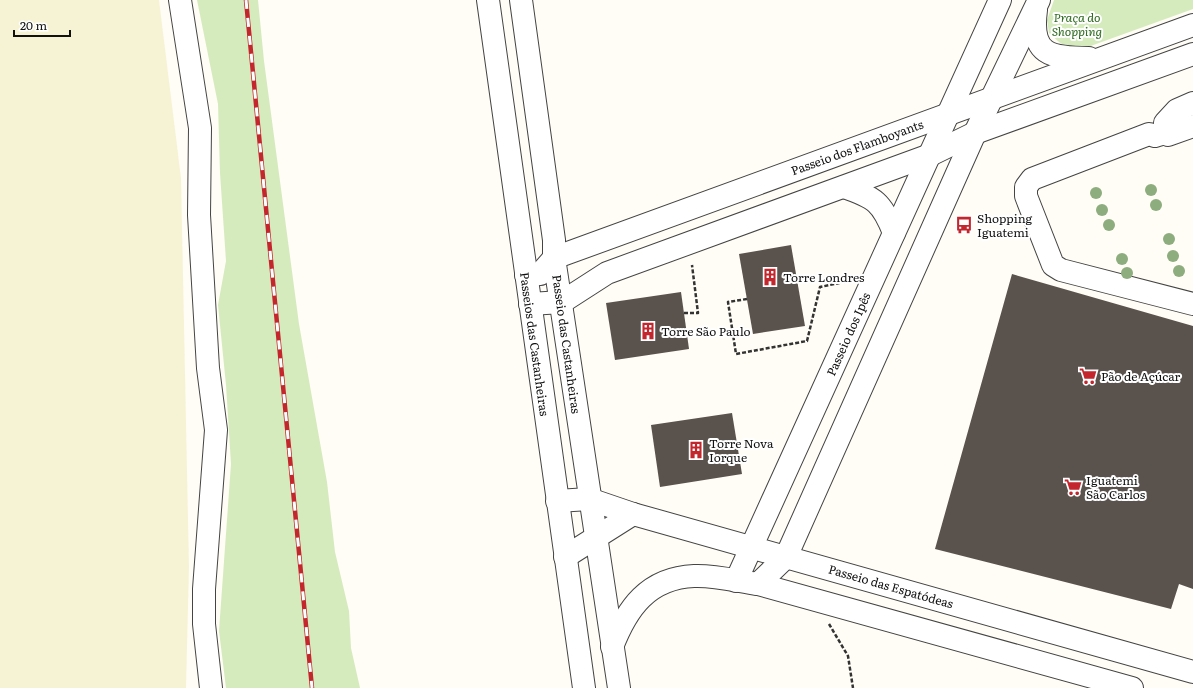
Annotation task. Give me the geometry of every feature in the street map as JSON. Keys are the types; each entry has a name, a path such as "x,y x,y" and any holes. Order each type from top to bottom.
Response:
{"street":[{"path":"180,0 200,128 200,222 208,368 216,430 204,589 204,624 211,688"},
{"name":"Passeios das Castanheiras","path":"488,0 584,688"},
{"name":"Passeio das Castanheiras","path":"521,0 589,499 619,688"},
{"name":"Passeio dos Ipês","path":"736,581 1000,0"},
{"path":"758,584 786,557 975,133 1038,2"},
{"path":"1038,2 1034,25 1038,43 1049,54 1062,58 1104,57"},
{"name":"Passeio dos Flamboyants","path":"526,275 540,274 554,249 599,242 1193,25"},
{"path":"984,36 1001,45 1015,49"},
{"path":"530,304 562,302 607,273 930,155 975,133 1193,54"},
{"path":"1030,84 1027,98 1031,104 1039,110"},
{"path":"1193,103 1176,110 1165,123 1168,132 1155,136 1150,134 1032,179 1026,186 1026,196 1054,265 1060,270 1193,304"},
{"path":"1168,135 1193,126"},
{"path":"860,146 877,160 881,173"},
{"path":"844,187 867,195 882,206 894,233"},
{"path":"912,194 944,203"},
{"path":"521,242 554,249"},
{"path":"599,242 601,260 607,273"},
{"path":"884,255 912,277"},
{"path":"796,449 828,463"},
{"path":"557,501 589,499"},
{"name":"Passeio das Espatódeas","path":"589,499 633,514 1193,672"},
{"path":"565,557 633,514"},
{"path":"612,647 626,615 644,594 656,587 681,577 695,576 758,584 1132,688"},
{"path":"571,594 604,588"}],"path":[{"path":"684,314 698,313 692,265"},
{"path":"747,299 728,302 736,354 807,341 820,288 855,280"},
{"path":"835,606 829,625 848,656 853,688"}],"shaded area":[{"path":"0,0 159,0 181,178 189,567 186,688 0,688"}],"green space":[{"path":"197,0 258,0 264,61 299,324 327,482 335,552 349,611 351,648 360,688 226,688 219,631 231,464 226,385 218,305 226,261 220,173 218,104"},
{"name":"Praça do Shopping","path":"1054,0 1193,0 1193,9 1085,48 1074,48 1061,44 1049,33 1047,20"}],"building":[{"name":"Torre Londres","path":"791,245 805,326 753,334 739,254"},
{"name":"Iguatemi São Carlos","path":"1012,274 1193,326 1193,589 1179,584 1171,609 935,549"},
{"name":"Torre São Paulo","path":"681,292 689,349 615,360 606,303"},
{"name":"Torre Nova Iorque","path":"732,413 742,474 660,487 651,425"}],"railway":[{"path":"246,0 312,688"}],"place":[{"name":"Shopping Iguatemi","path":"964,225"},
{"name":"Torre Londres","path":"770,277"},
{"name":"Torre São Paulo","path":"648,331"},
{"name":"Pão de Açúcar","path":"1088,376"},
{"name":"Torre Nova Iorque","path":"696,450"},
{"name":"Iguatemi São Carlos","path":"1073,487"}]}
